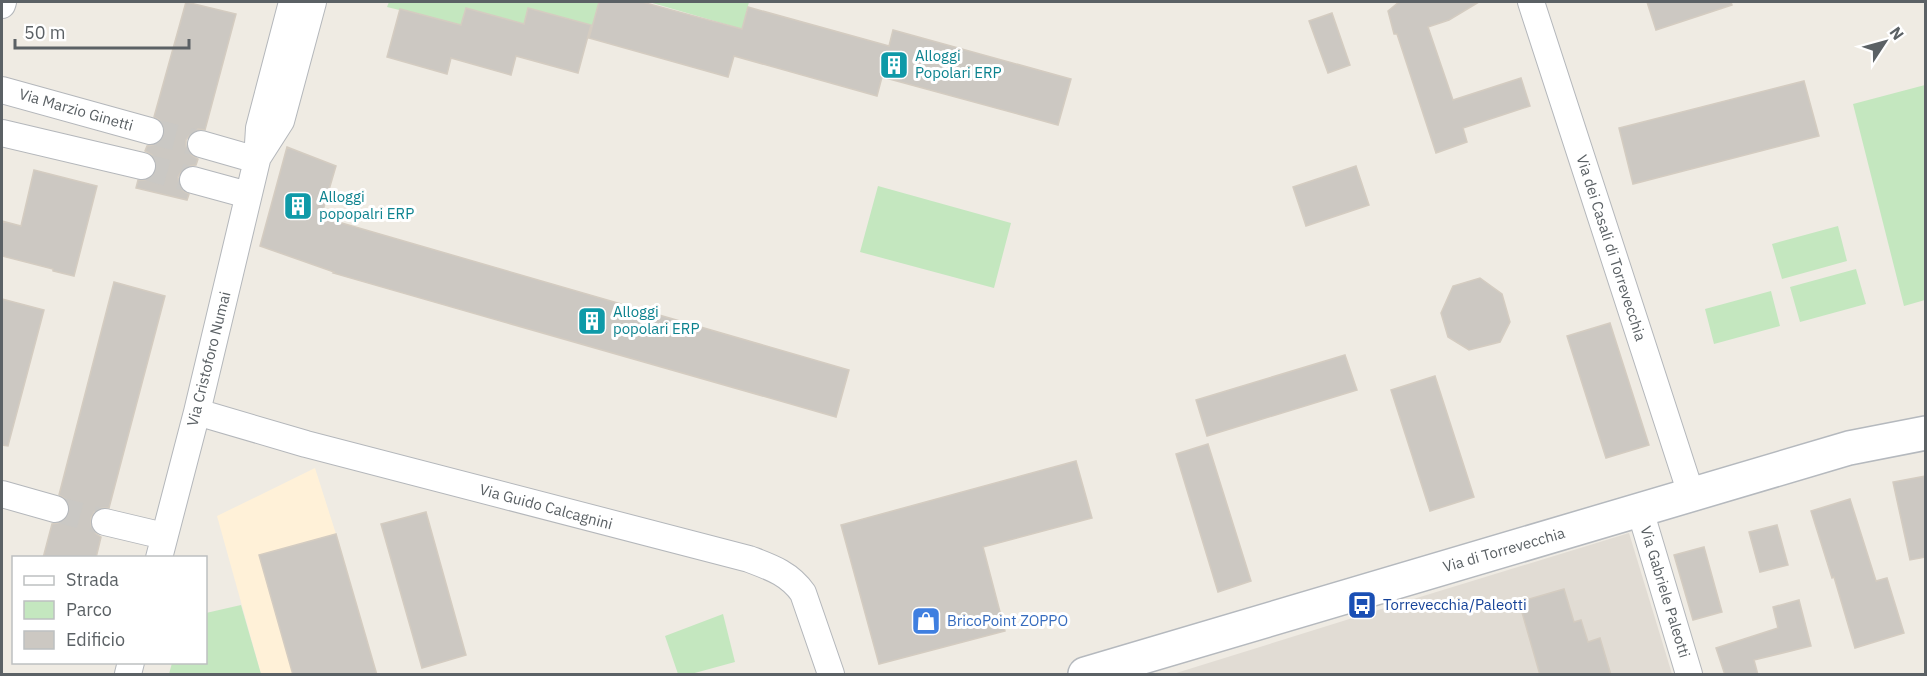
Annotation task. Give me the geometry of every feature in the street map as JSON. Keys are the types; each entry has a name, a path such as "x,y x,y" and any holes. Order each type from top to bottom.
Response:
{"main road":[{"name":"Via di Torrevecchia","path":"1085,675 1849,448 1926,433"}],"street":[{"name":"Via Cristoforo Numai","path":"162,547 248,195 256,160 259,128 292,2"},
{"name":"Via Cristoforo Numai","path":"256,160 281,121 313,2"},
{"name":"Via dei Casali di Torrevecchia","path":"1531,2 1691,494"},
{"name":"Via Marzio Ginetti","path":"2,90 150,131"},
{"path":"2,133 142,166"},
{"path":"201,144 256,160"},
{"path":"193,180 248,195"},
{"name":"Via Guido Calcagnini","path":"196,412 306,444 749,559 776,569 795,582 802,593 831,675"},
{"path":"2,494 55,509"},
{"name":"Via Gabriele Paleotti","path":"1640,510 1689,675"},
{"path":"105,522 162,547"}],"shaded area":[{"path":"315,468 377,674 261,674 217,516"},
{"path":"1629,533 1672,674 1173,674 1420,597"}],"green space":[{"path":"389,2 599,2 593,26 529,9 524,24 466,8 461,25 387,7"},
{"path":"649,2 749,2 742,29"},
{"path":"1925,85 1925,300 1904,306 1853,104"},
{"path":"878,186 1011,223 994,288 860,252"},
{"path":"1838,226 1847,261 1782,279 1772,244"},
{"path":"1856,269 1866,304 1800,322 1790,287"},
{"path":"1771,291 1780,326 1714,344 1705,309"},
{"path":"241,605 261,674 169,674 172,664 207,664 207,613"},
{"path":"723,614 735,662 691,674 678,674 665,636"}],"building":[{"path":"186,2 236,14 205,130 198,129 186,140 186,147 190,154 198,159 196,165 183,169 178,177 182,190 189,194 187,200 136,188 138,180 147,180 156,170 156,161 145,151 147,146 160,142 165,134 161,121 154,117"},
{"name":"Alloggi Popolari ERP","path":"599,2 642,2 742,29 748,7 889,46 893,30 1071,79 1058,125 882,77 877,96 734,56 728,77 589,38"},
{"path":"1399,2 1479,2 1449,20 1428,27 1453,100 1521,78 1530,106 1463,128 1467,142 1436,153 1388,11"},
{"path":"1647,2 1731,2 1732,5 1656,30"},
{"path":"466,8 524,24 528,8 591,25 578,73 516,56 511,75 451,58 447,74 387,57 400,9 461,25"},
{"path":"1332,13 1350,65 1328,73 1309,21"},
{"path":"1804,81 1819,136 1633,184 1619,128"},
{"name":"Alloggi popolari ERP","path":"287,147 336,166 321,217 849,370 836,417 333,273 260,246"},
{"path":"1356,166 1369,205 1306,226 1293,187"},
{"path":"34,170 97,186 74,276 2,256 2,221 21,226"},
{"path":"1480,278 1502,294 1510,322 1500,342 1469,350 1448,337 1441,313 1453,286"},
{"path":"114,282 165,296 109,508 100,508 91,518 91,527 101,537 96,556 44,556 52,524 65,520 70,513 66,499 59,495"},
{"path":"2,299 44,310 8,446 2,445"},
{"path":"1610,323 1649,445 1606,458 1567,336"},
{"path":"1345,355 1357,390 1207,436 1196,400"},
{"path":"1435,376 1474,497 1430,511 1391,390"},
{"path":"1208,444 1251,581 1218,592 1176,454"},
{"path":"1076,461 1092,518 983,547 1005,631 879,664 841,525"},
{"path":"1926,476 1926,557 1910,560 1893,482"},
{"path":"1850,499 1876,581 1887,578 1904,633 1855,648 1811,511"},
{"path":"426,512 466,655 422,668 381,524"},
{"path":"1777,525 1788,565 1760,572 1749,532"},
{"path":"336,534 377,675 293,675 259,555"},
{"path":"1704,547 1722,612 1693,620 1674,555"},
{"path":"1564,589 1574,622 1581,620 1588,642 1600,638 1611,675 1540,675 1519,602"},
{"path":"1799,600 1811,646 1754,660 1758,675 1725,675 1716,648 1778,628 1773,607"}],"tunnel":[{"path":"150,131 201,144"},
{"path":"142,166 193,180"},
{"path":"55,509 105,522"}],"place":[{"name":"Alloggi Popolari ERP","path":"894,65"},
{"name":"Alloggi popopalri ERP","path":"298,206"},
{"name":"Alloggi popolari ERP","path":"592,321"},
{"name":"Torrevecchia/Paleotti","path":"1362,605"},
{"name":"BricoPoint ZOPPO","path":"926,621"}]}
